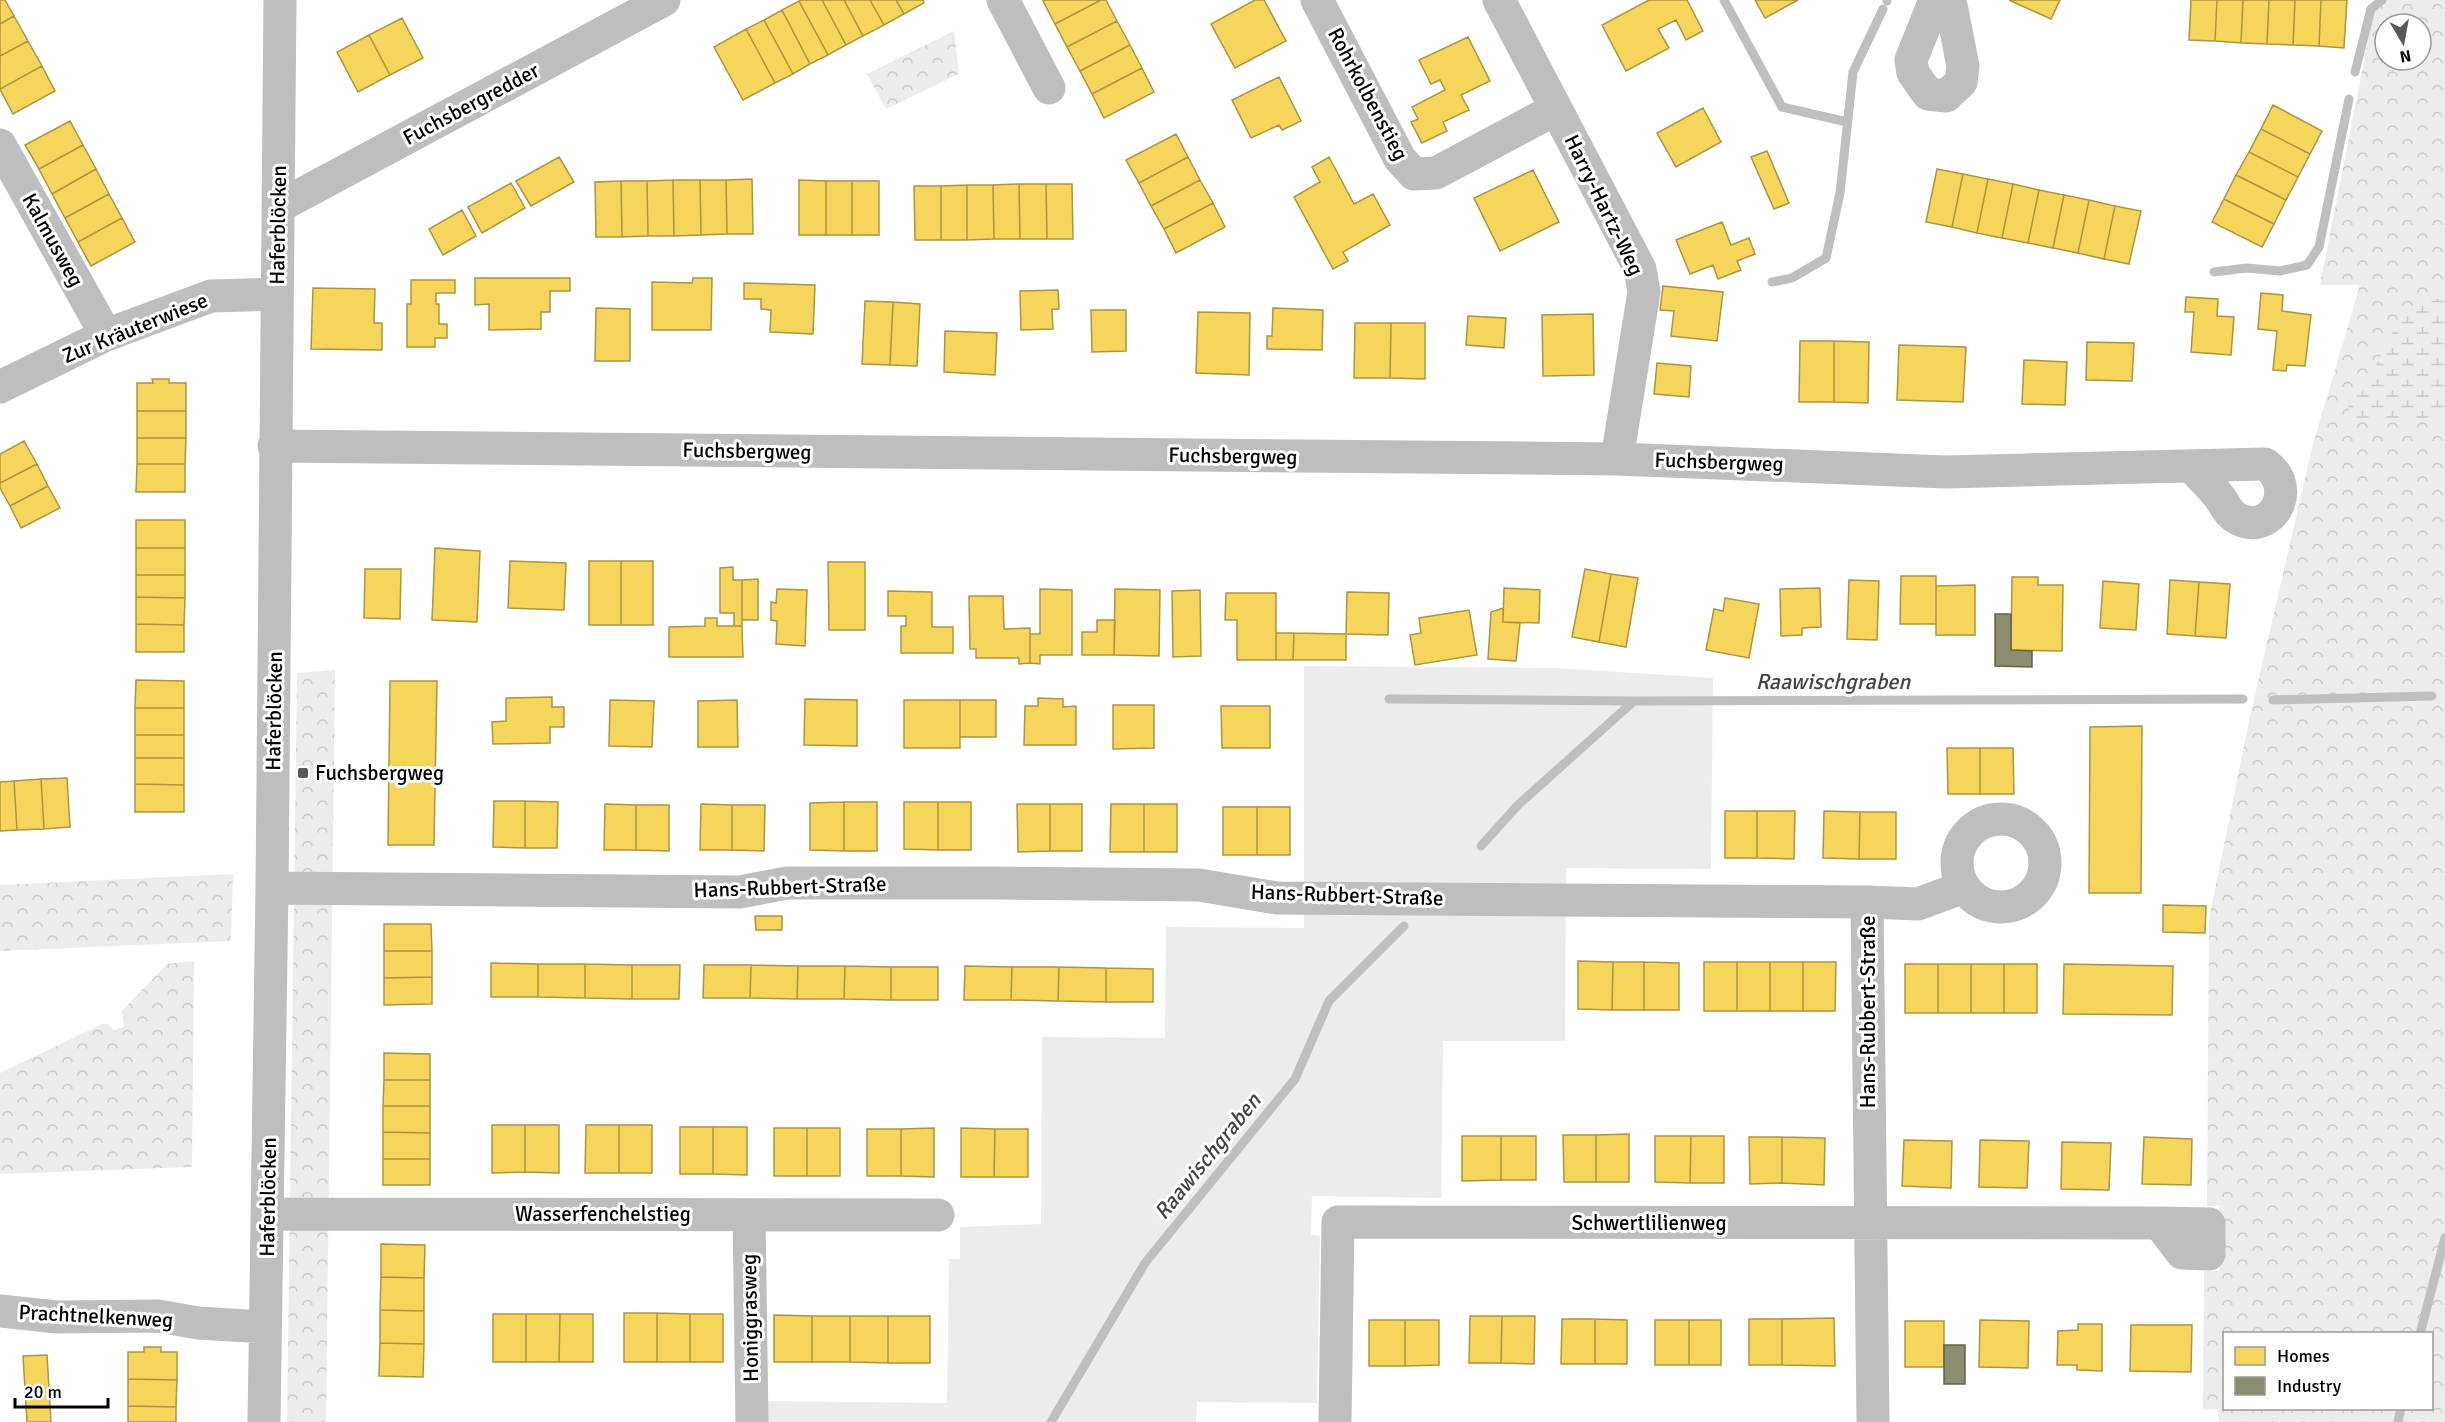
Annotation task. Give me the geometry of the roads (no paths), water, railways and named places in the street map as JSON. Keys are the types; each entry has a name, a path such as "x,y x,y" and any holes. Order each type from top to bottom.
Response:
{"street":[{"name":"Haferblöcken","path":"264,1422 272,888 274,446 280,0"},
{"name":"Fuchsbergredder","path":"278,207 664,0"},
{"path":"1003,0 1049,88"},
{"name":"Rohrkolbenstieg","path":"1317,0 1400,159 1414,174 1436,173 1556,109"},
{"name":"Harry-Hartz-Weg","path":"1499,0 1640,269 1644,292 1617,459"},
{"path":"1935,0 1911,60 1913,73 1928,94 1946,96 1961,82 1964,66 1950,0"},
{"name":"Kalmusweg","path":"0,145 106,335"},
{"name":"Zur Kräuterwiese","path":"0,387 106,335 211,296 277,294"},
{"name":"Fuchsbergweg","path":"274,446 1617,459 1946,472 2191,466"},
{"name":"Hans-Rubbert-Straße","path":"272,888 740,892 787,883 1017,883 1199,885 1277,897 1867,903 1874,1422"},
{"path":"1867,903 1918,904 1964,887"},
{"name":"Wasserfenchelstieg","path":"268,1214 938,1215"},
{"name":"Honiggrasweg","path":"749,1215 752,1422"},
{"name":"Schwertlilienweg","path":"1335,1422 1338,1222 2159,1223"},
{"name":"Prachtnelkenweg","path":"0,1311 57,1317 158,1316 198,1323 264,1327"}],"waterway":[{"path":"1724,0 1782,107 1847,122"},
{"path":"2355,72 2371,9 2382,0"},
{"path":"1772,282 1792,278 1826,258 1840,193 1853,72 1883,9"},
{"path":"2214,272 2247,268 2280,271 2307,265 2319,247 2349,99"},
{"name":"Raawischgraben","path":"2273,700 2432,696"},
{"path":"1389,699 1634,701"},
{"name":"Raawischgraben","path":"1481,846 1518,805 1634,701 2243,699"},
{"name":"Raawischgraben","path":"1051,1422 1145,1263 1295,1079 1329,1001 1404,926"},
{"path":"2421,1332 2445,1238"},
{"path":"2398,1422 2401,1410"}],"place":[{"name":"Fuchsbergweg","path":"303,773"}]}
